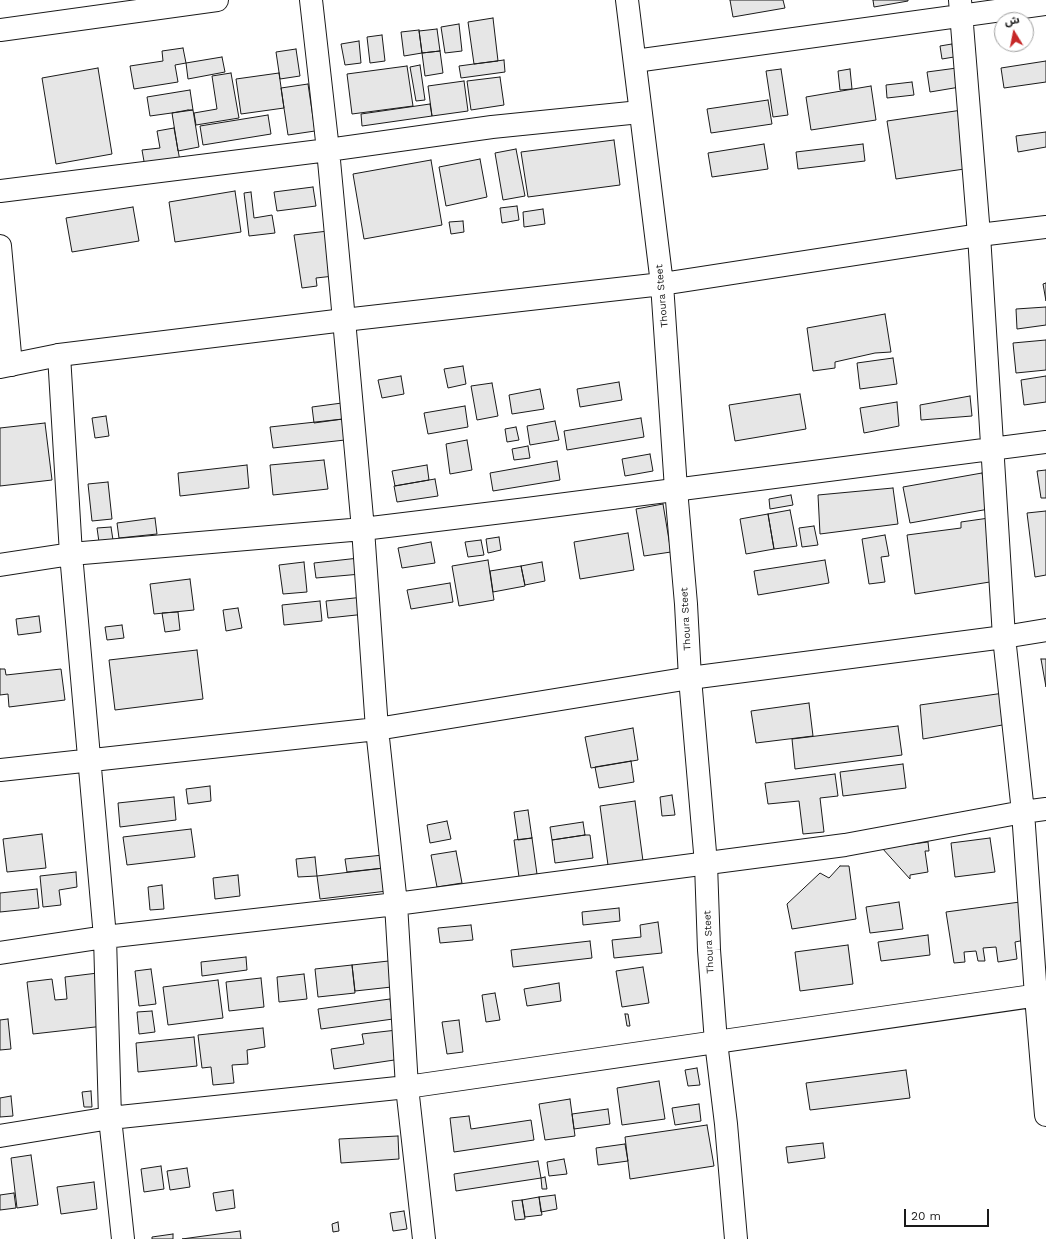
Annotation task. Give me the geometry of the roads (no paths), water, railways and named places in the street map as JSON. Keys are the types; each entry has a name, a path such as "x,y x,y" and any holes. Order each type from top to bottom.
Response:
{"street":[{"path":"0,30 217,0"},
{"path":"311,0 328,150 344,320 363,529 377,729 396,904 407,1087 424,1239"},
{"name":"Thoura Steet","path":"626,0 635,61 662,284 676,489 686,604 690,678 706,864 709,950 716,1042 726,1124 736,1239"},
{"path":"635,61 961,8 1046,4"},
{"path":"961,8 979,235 1004,637 1041,995 1046,1116"},
{"path":"0,191 328,150 492,127 640,112"},
{"path":"0,246 6,366 59,355 344,320 662,284 979,235 1046,227"},
{"path":"59,355 71,554 88,760 105,937 110,1118 123,1239"},
{"path":"0,565 71,554 363,529 1046,442"},
{"path":"0,770 377,729 690,678 1004,637 1046,630"},
{"path":"0,953 105,937 396,904 845,845 1046,809"},
{"path":"0,1136 110,1118 407,1087 1041,995"}]}
